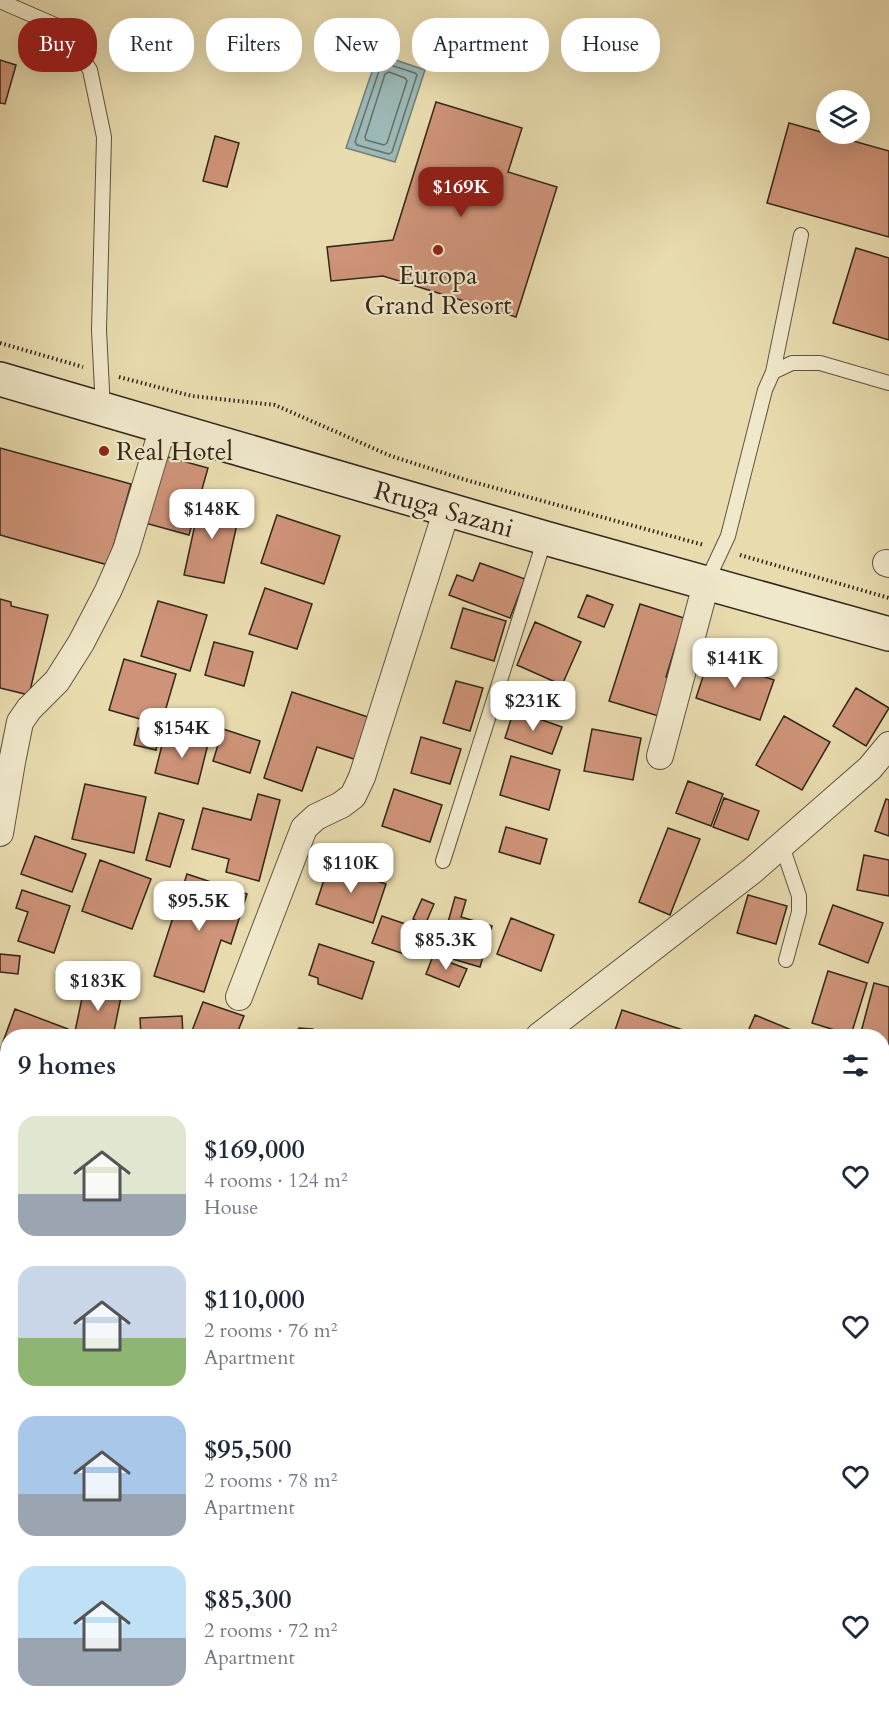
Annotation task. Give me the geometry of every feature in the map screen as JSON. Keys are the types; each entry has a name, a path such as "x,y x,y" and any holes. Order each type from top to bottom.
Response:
{"main road":[{"name":"Rruga Sazani","path":"0,379 545,538 889,634"}],"street":[{"path":"0,833 10,720 29,709 57,681 81,643 126,550 163,427"},
{"path":"239,997 304,828 316,817 341,805 353,796 362,777 447,509"},
{"path":"660,756 706,584"},
{"path":"548,1029 752,871 870,768 889,745"}],"lane":[{"path":"0,1 62,28 90,70 104,137 99,330 103,410"},
{"path":"706,584 728,536 765,390 773,372 801,235"},
{"path":"773,372 792,363 819,363 889,383"},
{"path":"443,861 545,538"},
{"path":"782,846 799,896 799,912 786,960"}],"path":[{"path":"0,344 192,396 275,405 391,456 466,480 721,549 889,598"}],"water":[{"path":"400,61 412,66 412,72 424,72 395,162 346,148 372,72 400,72"}],"building":[{"path":"0,60 16,65 5,104 0,103"},
{"path":"436,102 522,128 508,172 557,187 516,317 383,276 331,281 327,247 393,240"},
{"path":"789,123 816,131 816,144 864,144 889,151 889,237 767,203"},
{"path":"215,136 239,143 227,187 203,181"},
{"path":"856,248 889,258 889,340 833,323"},
{"path":"0,448 131,484 108,565 0,535"},
{"path":"164,456 208,468 189,535 145,523"},
{"path":"201,497 241,506 224,583 184,575"},
{"path":"277,515 340,536 324,584 261,563"},
{"path":"480,563 525,579 510,618 449,595 457,575 473,581"},
{"path":"265,588 312,604 297,649 249,634"},
{"path":"587,595 613,605 604,627 578,617"},
{"path":"0,599 11,602 11,606 48,615 29,695 0,688"},
{"path":"158,601 207,615 190,671 141,656"},
{"path":"640,604 684,618 666,677 673,680 662,717 609,701"},
{"path":"463,608 506,621 494,661 451,648"},
{"path":"535,622 581,642 562,685 517,665"},
{"path":"214,642 253,652 244,686 205,675"},
{"path":"709,658 774,680 760,720 696,698"},
{"path":"124,659 176,674 161,725 109,710"},
{"path":"456,681 483,688 470,731 443,723"},
{"path":"856,688 889,708 866,746 833,726"},
{"path":"292,692 371,718 357,760 317,747 302,791 264,778"},
{"path":"514,710 562,727 552,754 505,738"},
{"path":"176,713 207,724 202,740 170,730"},
{"path":"784,716 830,742 802,790 756,765"},
{"path":"138,728 160,733 156,750 134,745"},
{"path":"223,729 260,741 250,773 213,761"},
{"path":"592,729 641,738 633,780 584,771"},
{"path":"165,733 208,744 198,784 155,773"},
{"path":"421,737 461,749 450,784 411,773"},
{"path":"511,756 560,770 549,810 500,795"},
{"path":"688,781 723,794 711,826 676,813"},
{"path":"85,784 146,797 134,853 72,839"},
{"path":"394,789 442,805 430,842 382,826"},
{"path":"258,794 280,800 259,881 226,872 229,859 192,849 203,808 251,820"},
{"path":"724,798 759,811 748,840 713,827"},
{"path":"886,799 889,800 889,836 875,831"},
{"path":"159,813 184,820 170,867 146,860"},
{"path":"506,827 547,839 540,864 499,852"},
{"path":"668,828 700,839 670,915 639,902"},
{"path":"35,836 86,854 72,892 21,874"},
{"path":"864,855 889,860 889,896 857,890"},
{"path":"100,860 151,879 132,929 82,911"},
{"path":"329,865 386,884 373,923 316,904"},
{"path":"187,874 247,894 231,944 221,940 204,992 154,976"},
{"path":"22,890 70,906 54,953 18,941 28,912 16,908"},
{"path":"748,895 787,906 776,944 737,933"},
{"path":"455,897 466,900 461,917 492,926 480,967 439,955"},
{"path":"422,899 434,904 425,925 413,919"},
{"path":"833,905 883,923 868,963 819,944"},
{"path":"382,916 423,930 413,957 372,943"},
{"path":"511,918 554,935 541,971 497,954"},
{"path":"422,939 438,944 435,954 419,949"},
{"path":"319,944 374,962 362,999 318,984 318,978 309,975"},
{"path":"0,954 20,956 18,974 0,972"},
{"path":"433,956 467,969 459,987 426,974"},
{"path":"828,971 867,983 853,1029 832,1029 812,1023"},
{"path":"874,983 889,987 889,1029 862,1029"},
{"path":"85,984 122,992 114,1029 75,1029"},
{"path":"203,1002 244,1016 239,1029 193,1029"},
{"path":"15,1009 68,1029 8,1029"},
{"path":"622,1010 680,1029 615,1029"},
{"path":"755,1015 789,1029 749,1029"},
{"path":"182,1016 183,1029 141,1029 140,1018"}],"place":[{"name":"Europa Grand Resort","path":"438,250"},
{"name":"Real Hotel","path":"104,451"}]}
